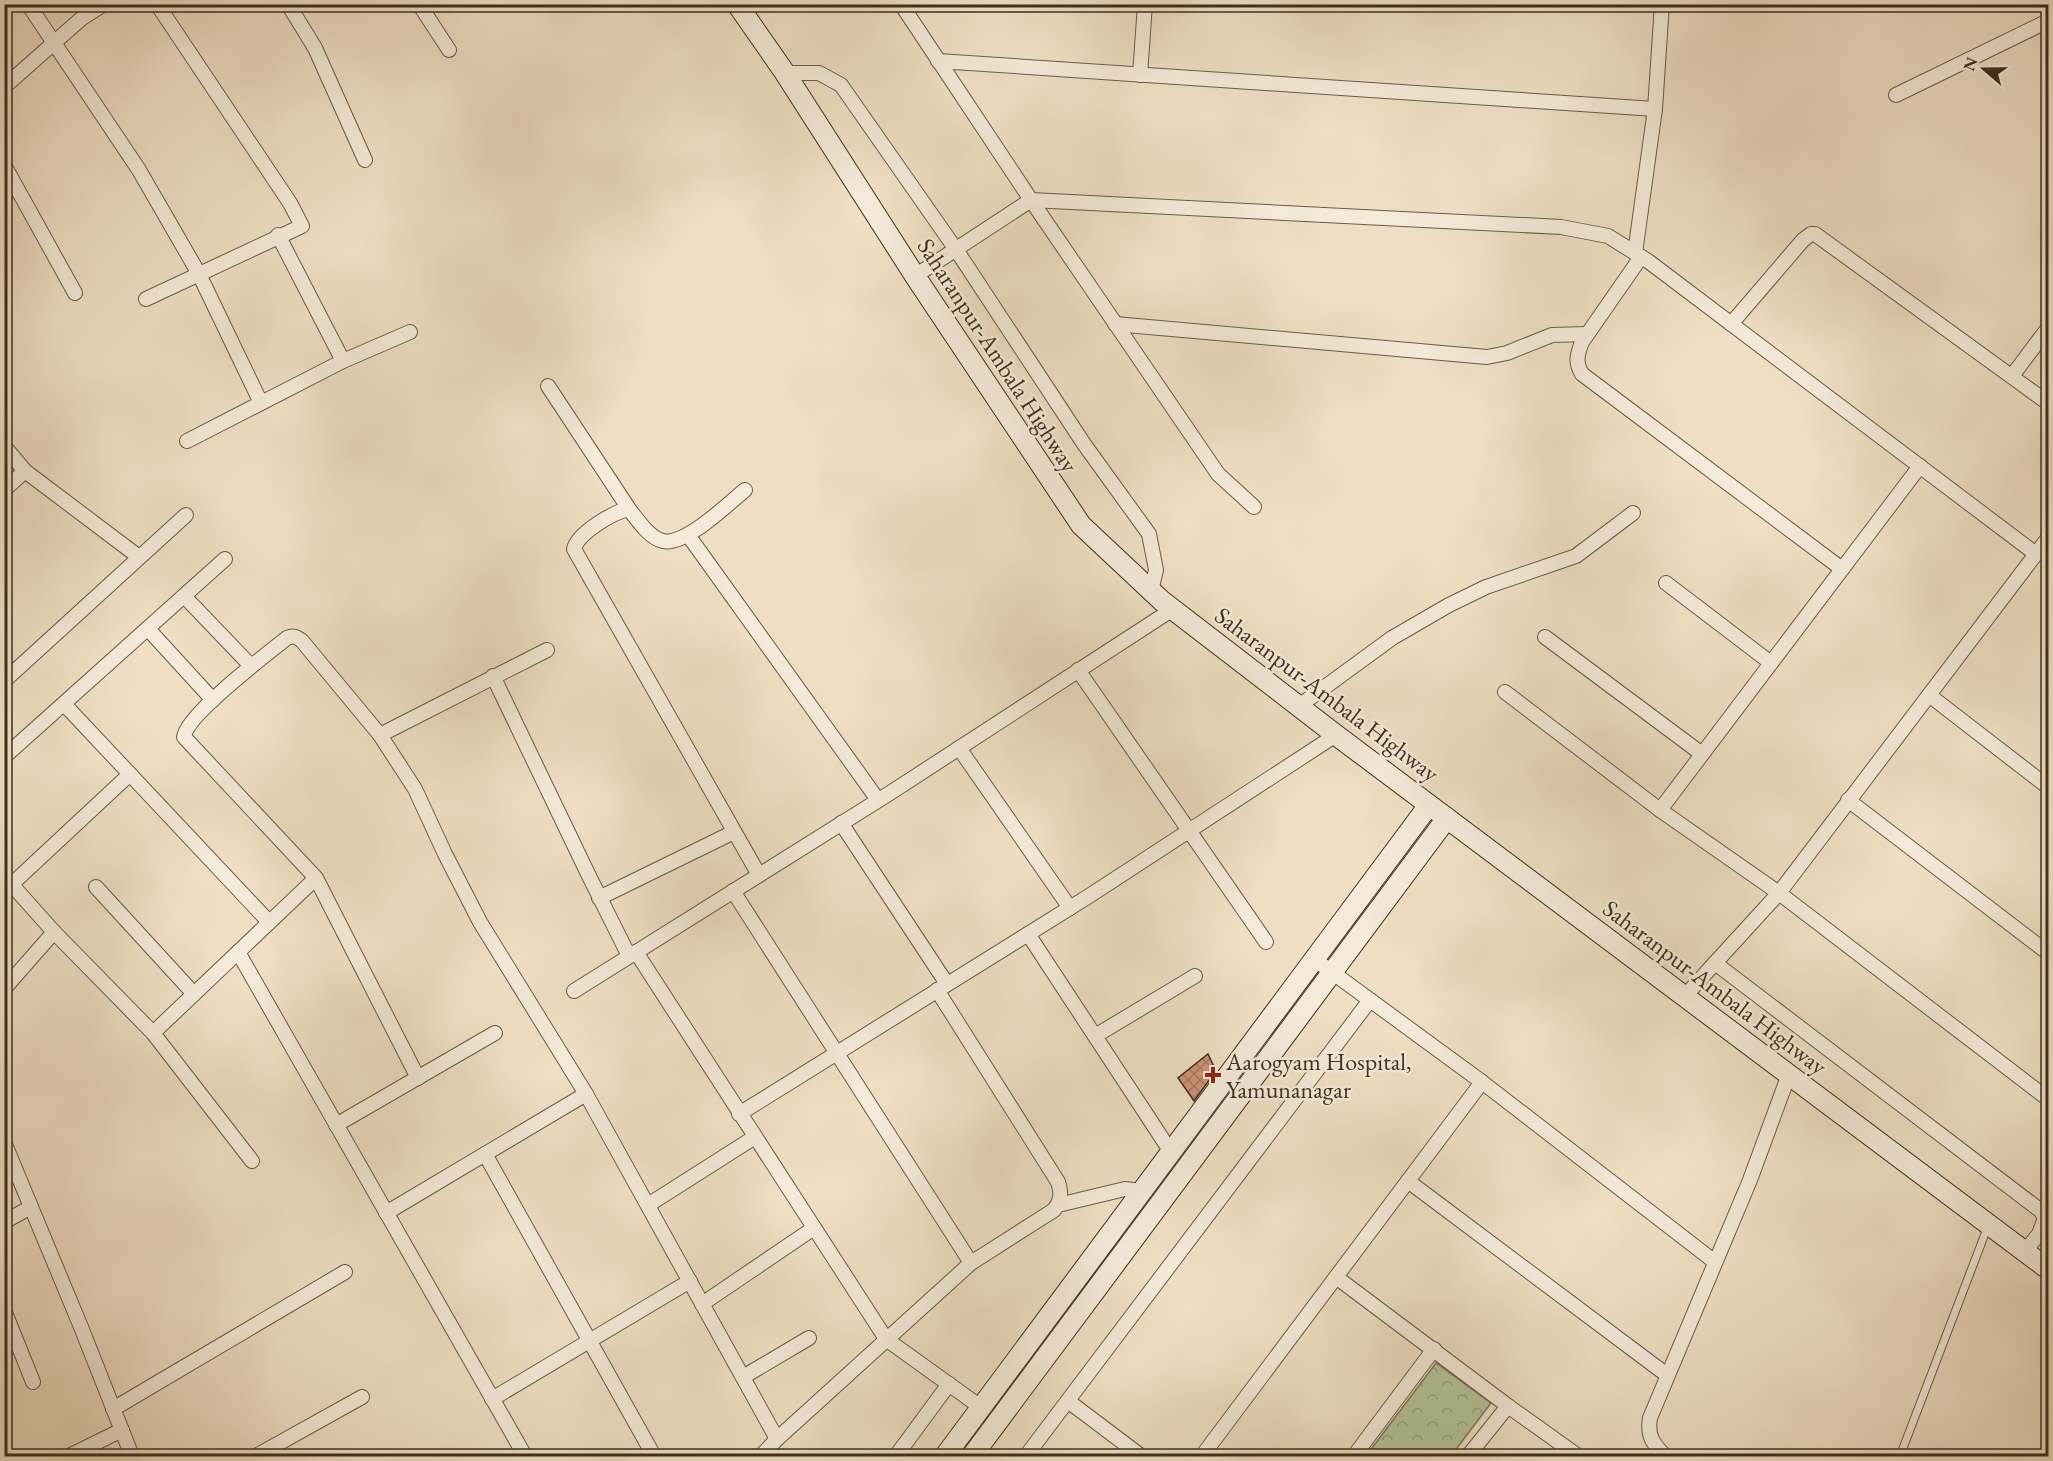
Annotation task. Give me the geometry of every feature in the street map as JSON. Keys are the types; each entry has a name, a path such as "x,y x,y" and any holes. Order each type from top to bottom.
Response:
{"main road":[{"name":"Saharanpur-Ambala Highway","path":"737,4 785,73 915,276 1081,525 1151,591 1336,735 1988,1226 2049,1269"},
{"path":"945,1456 1429,805"},
{"path":"972,1456 1447,818"}],"street":[{"path":"28,4 139,170 199,274 261,403"},
{"path":"4,87 82,18 104,4"},
{"path":"146,299 278,235 302,226 290,203 157,4"},
{"path":"288,4 315,48 365,160"},
{"path":"419,4 449,50"},
{"path":"901,4 1031,200 1218,474 1254,507"},
{"path":"1140,75 1145,4"},
{"path":"1662,4 1655,109 1638,255 1587,334 1577,354 1576,364 1582,374 1842,569"},
{"path":"1896,95 2049,21"},
{"path":"938,61 1655,109"},
{"path":"785,73 819,73 841,85 957,251 1084,444 1149,534 1156,570 1151,591"},
{"path":"4,165 75,292"},
{"path":"915,276 957,251 1031,200 1561,227 1608,236 1638,255 1731,324 2036,554"},
{"path":"1731,324 1803,240 1815,234 2049,403"},
{"path":"278,235 343,361"},
{"path":"1115,324 1486,357 1506,353 1552,334 1587,334"},
{"path":"2012,376 2049,328"},
{"path":"187,441 343,361 410,332"},
{"path":"548,386 629,509 661,541 671,541 688,535 745,490"},
{"path":"4,446 25,471 140,558"},
{"path":"1660,810 1920,466"},
{"path":"4,490 25,471"},
{"path":"629,509 619,511 590,530 576,541 574,549 759,875"},
{"path":"1299,706 1392,638 1430,616 1486,587 1576,556 1602,539 1633,513"},
{"path":"4,681 186,515"},
{"path":"688,535 878,800"},
{"path":"1685,996 1779,892 2049,538"},
{"path":"4,757 225,559"},
{"path":"1666,583 1771,663"},
{"path":"184,596 251,666"},
{"path":"574,991 878,800 1173,609"},
{"path":"148,628 213,700"},
{"path":"418,1078 316,878 184,737 186,727 213,700 287,638 296,636 380,735 415,789 480,922 586,1094 777,1438"},
{"path":"1545,637 1702,754"},
{"path":"380,735 547,650"},
{"path":"1078,670 1266,942"},
{"path":"493,676 599,898 632,954 755,1137 886,1340 982,1408"},
{"path":"1505,692 1660,810 1779,892 2049,1099"},
{"path":"1929,695 2048,785"},
{"path":"64,704 269,922"},
{"path":"739,1114 1070,908 1336,735"},
{"path":"959,748 1070,908"},
{"path":"130,774 8,880 54,932 153,1033 252,1161"},
{"path":"1848,800 2049,953"},
{"path":"761,1456 777,1438 971,1263 1053,1210 1058,1205 1062,1192 942,987 841,823"},
{"path":"599,898 734,832"},
{"path":"153,1033 316,878"},
{"path":"96,887 194,994"},
{"path":"732,891 971,1263"},
{"path":"4,989 54,932"},
{"path":"1028,934 1171,1152"},
{"path":"238,952 525,1456"},
{"path":"1314,959 1482,1082 1715,1262"},
{"path":"1715,963 2041,1211 2045,1218 2043,1225 2025,1251"},
{"path":"1095,1036 1195,975"},
{"path":"1026,1456 1370,1000"},
{"path":"336,1125 495,1033"},
{"path":"1665,1456 1654,1445 1648,1428 1667,1375 1750,1180 1789,1074"},
{"path":"1202,1456 1482,1082"},
{"path":"386,1213 586,1094"},
{"path":"648,1205 755,1137"},
{"path":"4,1142 132,1456"},
{"path":"485,1154 654,1456"},
{"path":"1408,1181 1667,1375"},
{"path":"1058,1205 1125,1189 1142,1191"},
{"path":"4,1222 31,1207"},
{"path":"702,1304 814,1228"},
{"path":"113,1409 345,1272"},
{"path":"1336,1277 1508,1407 1578,1456"},
{"path":"492,1399 690,1281"},
{"path":"4,1310 33,1382"},
{"path":"743,1377 809,1338"},
{"path":"1354,1456 1434,1349"},
{"path":"896,1456 949,1384"},
{"path":"255,1456 362,1397"},
{"path":"1068,1401 1141,1456"},
{"path":"1468,1456 1508,1407"},
{"path":"69,1456 122,1430"}],"lane":[{"path":"1900,1456 1988,1226"}],"green space":[{"path":"1436,1363 1491,1403 1451,1456 1366,1456"}],"building":[{"path":"1208,1054 1216,1071 1194,1101 1178,1078"}],"place":[{"name":"Aarogyam Hospital, Yamunanagar","path":"1213,1075"}]}
